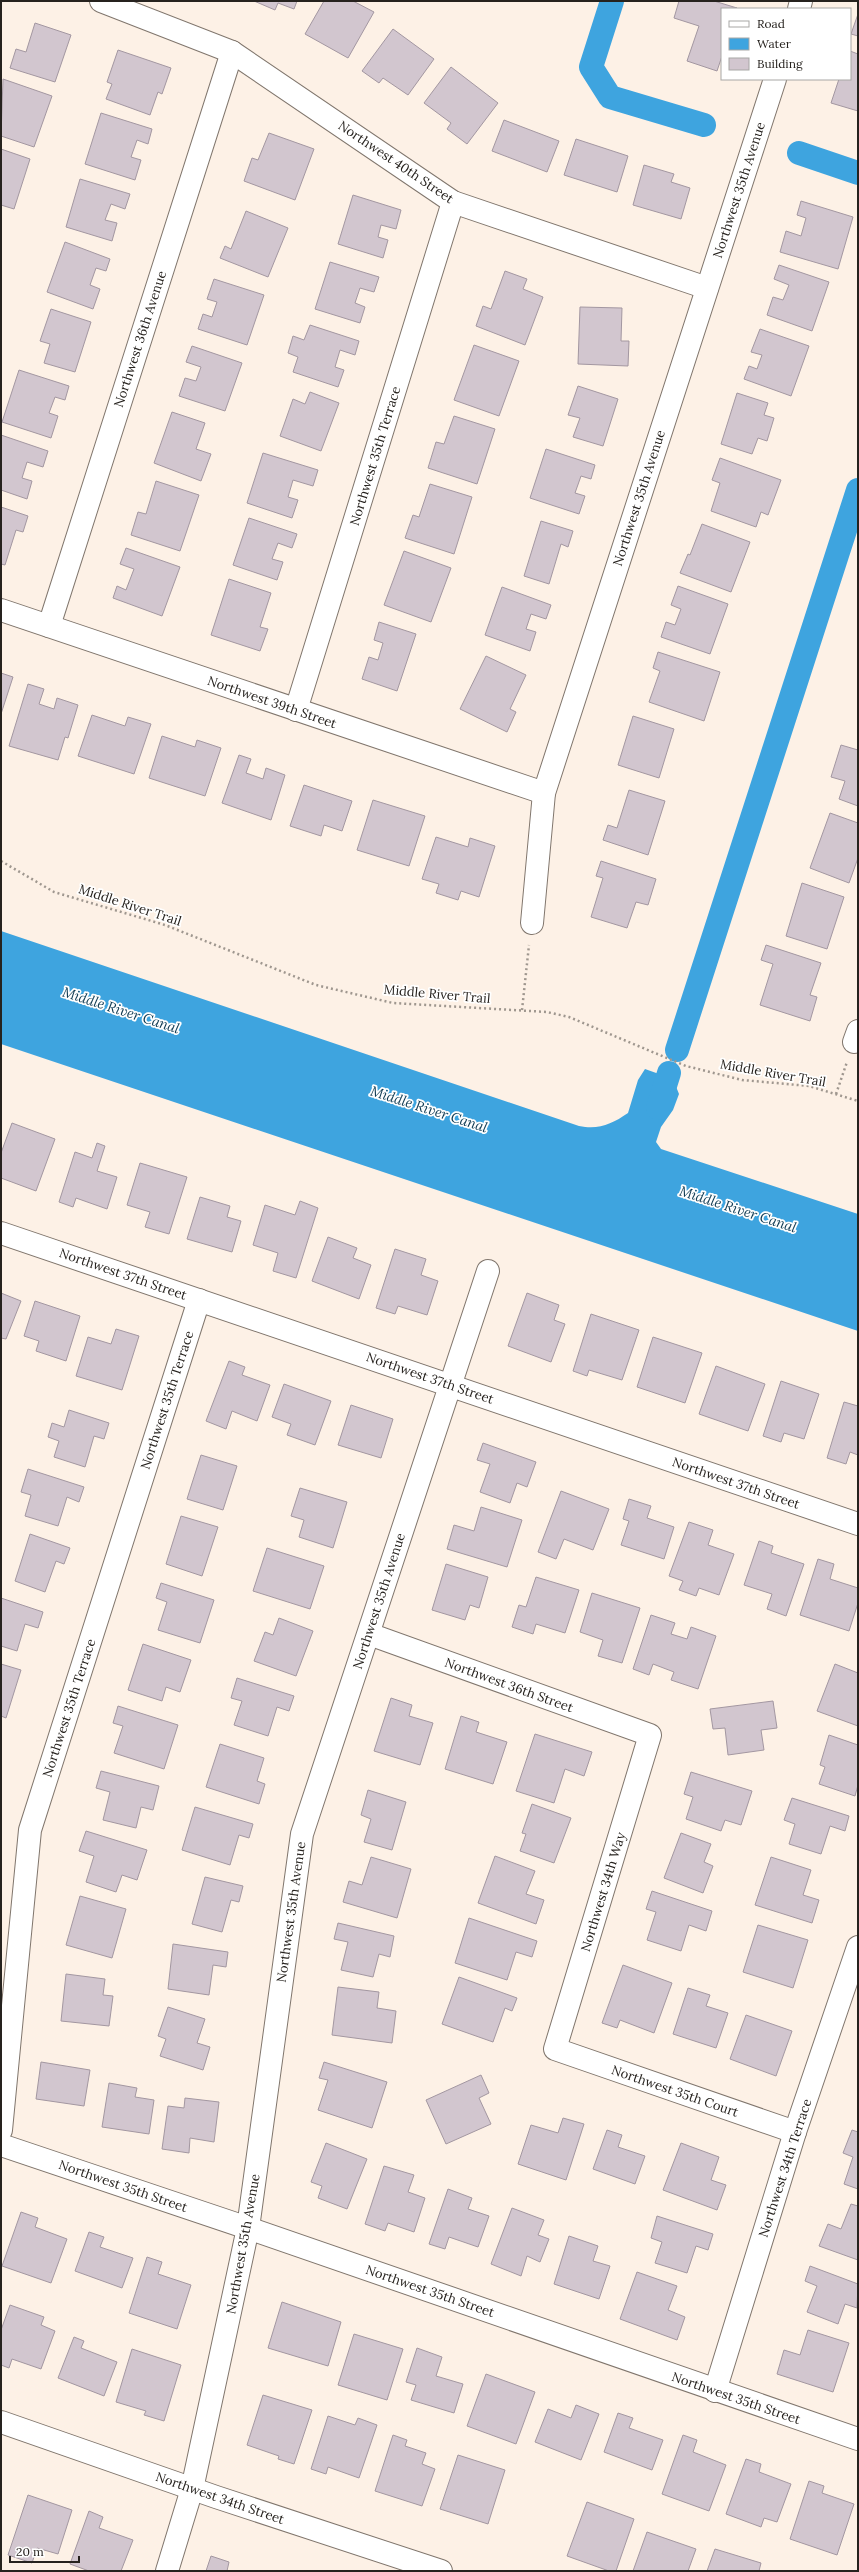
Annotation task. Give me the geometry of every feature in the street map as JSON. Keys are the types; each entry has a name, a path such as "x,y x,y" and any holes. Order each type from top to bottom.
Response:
{"street":[{"name":"Northwest 40th Street","path":"101,1 232,52 453,202 707,288"},
{"name":"Northwest 36th Avenue","path":"49,626 232,52"},
{"name":"Northwest 35th Avenue","path":"532,923 544,793 775,80"},
{"name":"Northwest 35th Terrace","path":"296,710 453,202"},
{"name":"Northwest 39th Street","path":"1,610 544,793"},
{"name":"Northwest 37th Street","path":"1,1233 858,1524"},
{"name":"Northwest 35th Avenue","path":"167,2571 192,2489 248,2228 302,1834 488,1271"},
{"name":"Northwest 35th Terrace","path":"1,2130 30,1830 199,1300"},
{"name":"Northwest 36th Street","path":"369,1634 650,1735"},
{"name":"Northwest 34th Way","path":"555,2049 650,1735"},
{"name":"Northwest 34th Terrace","path":"715,2391 795,2132 858,1947"},
{"name":"Northwest 35th Court","path":"555,2049 795,2132"},
{"name":"Northwest 35th Street","path":"1,2145 248,2228 715,2391 858,2439"},
{"name":"Northwest 34th Street","path":"1,2422 192,2489 441,2571"}],"path":[{"name":"Middle River Trail","path":"1,861 54,892 165,925 316,985 393,1003 462,1009 522,1010 569,1017 686,1066 742,1080 809,1086 858,1101"},
{"path":"522,1010 532,923"},
{"path":"836,1094 856,1037"}],"water":[{"name":"Middle River Canal","path":"1,931 579,1126 599,1127 611,1123 628,1113 638,1080 645,1069 673,1079 679,1094 673,1110 661,1127 656,1142 661,1149 858,1214 858,1331 1,1044"}],"building":[{"path":"254,1 297,1 294,9 278,3 275,10"},
{"path":"324,1 353,1 374,12 348,58 305,34"},
{"path":"679,1 714,1 737,8 721,8 721,59 717,71 687,61 699,26 674,18"},
{"path":"858,14 858,36 851,34"},
{"path":"35,23 71,35 55,82 10,68 16,49 26,52"},
{"path":"393,29 434,59 408,95 383,78 379,83 362,71"},
{"path":"118,50 171,68 162,94 158,92 150,115 106,99 112,84 107,82"},
{"path":"851,51 858,54 858,111 831,103 839,80 851,80"},
{"path":"451,67 498,103 467,144 447,129 451,123 424,103"},
{"path":"3,79 52,96 34,147 1,136"},
{"path":"101,113 152,129 148,144 137,140 131,157 141,160 135,180 85,164"},
{"path":"504,120 559,141 547,172 492,151"},
{"path":"269,133 314,149 295,200 244,181 252,158 258,160"},
{"path":"576,139 628,156 617,192 564,175"},
{"path":"1,149 30,159 14,209 1,205"},
{"path":"644,165 674,174 671,182 690,188 681,219 633,205"},
{"path":"80,179 130,194 125,209 111,204 105,220 117,223 112,241 66,227"},
{"path":"353,195 401,210 396,229 381,225 378,237 388,240 383,258 338,244"},
{"path":"801,201 853,217 838,269 780,252 786,231 801,236 806,218 797,215"},
{"path":"246,211 288,228 268,277 220,258 225,246 231,249"},
{"path":"65,242 110,259 106,271 96,268 90,285 100,289 93,309 47,292"},
{"path":"330,262 379,277 374,292 360,288 355,303 365,307 360,323 315,309"},
{"path":"779,265 829,282 812,331 767,315 773,297 783,300 789,285 774,279"},
{"path":"505,271 527,279 523,289 543,297 525,345 476,326 483,306 491,309"},
{"path":"214,279 264,295 247,345 198,329 203,314 212,317 217,302 207,299"},
{"path":"580,307 622,308 621,341 629,341 628,366 578,364"},
{"path":"51,309 91,322 75,372 44,363 50,344 40,341"},
{"path":"310,325 359,341 355,355 340,350 335,367 344,370 338,387 293,372 298,357 288,353 293,336 304,340"},
{"path":"760,329 809,346 791,396 744,379 749,366 757,369 762,355 751,352"},
{"path":"474,345 519,361 499,416 454,400"},
{"path":"192,346 242,363 225,411 179,396 185,378 196,381 201,367 186,362"},
{"path":"19,370 69,386 65,400 55,397 49,413 58,416 51,438 2,422"},
{"path":"578,386 618,399 603,446 573,437 580,418 568,415"},
{"path":"310,392 339,403 321,451 280,436 293,399 305,404"},
{"path":"737,393 768,403 764,415 774,418 767,441 758,438 752,454 721,444"},
{"path":"172,412 205,423 196,449 211,454 201,481 154,463"},
{"path":"454,416 495,429 477,484 428,468 436,442 444,444"},
{"path":"1,435 48,451 43,467 27,462 22,478 32,481 27,499 1,490"},
{"path":"546,449 595,465 591,479 581,476 575,493 585,496 579,514 530,498"},
{"path":"263,453 318,470 313,486 293,480 288,497 298,500 292,518 247,503"},
{"path":"720,458 781,480 768,515 761,512 756,527 711,511 720,483 712,480"},
{"path":"156,481 199,495 180,551 131,535 138,512 146,514"},
{"path":"430,484 472,497 454,554 405,538 413,515 419,517"},
{"path":"1,507 28,516 23,532 16,530 5,565 1,564"},
{"path":"249,518 297,534 292,548 278,543 272,559 283,562 277,580 233,565"},
{"path":"541,521 573,531 568,547 561,544 549,584 524,576"},
{"path":"702,524 750,542 731,592 680,573 688,554 690,555"},
{"path":"126,548 180,567 162,616 113,598 117,586 126,590 134,569 120,564"},
{"path":"404,551 451,568 431,622 384,605"},
{"path":"229,579 271,593 260,627 268,629 260,651 211,635"},
{"path":"678,586 728,604 710,654 661,637 666,622 675,625 681,609 671,605"},
{"path":"502,587 551,605 546,619 531,614 526,629 536,632 530,651 485,635"},
{"path":"379,622 416,634 397,691 362,679 369,657 378,660 383,643 374,640"},
{"path":"658,652 720,672 704,721 649,702 660,671 653,668"},
{"path":"486,656 526,675 510,709 516,712 507,732 460,709"},
{"path":"1,673 13,677 1,714"},
{"path":"28,684 44,689 39,704 54,709 57,698 78,705 68,738 65,737 58,760 9,746"},
{"path":"92,715 125,726 128,717 151,724 134,774 78,756"},
{"path":"633,716 674,729 659,778 618,765"},
{"path":"162,736 195,747 197,740 221,748 205,796 149,778"},
{"path":"841,745 858,750 858,806 839,799 845,781 831,777"},
{"path":"239,755 251,759 246,773 263,779 266,768 285,775 271,820 222,803"},
{"path":"304,785 352,801 342,831 324,825 321,836 290,826"},
{"path":"629,790 665,801 648,855 603,840 608,825 617,828"},
{"path":"373,800 425,816 409,866 357,850"},
{"path":"830,813 858,823 858,858 849,883 810,868"},
{"path":"436,837 468,847 470,838 495,846 479,897 461,891 458,900 436,893 439,884 422,879"},
{"path":"601,861 656,879 648,905 636,902 627,928 591,917 603,878 596,876"},
{"path":"802,883 844,897 827,949 786,936"},
{"path":"766,945 821,963 810,995 817,997 810,1021 760,1005 773,964 761,960"},
{"path":"12,1123 55,1139 36,1191 1,1178 1,1153"},
{"path":"97,1143 105,1146 97,1171 117,1177 107,1209 76,1198 73,1207 59,1202 75,1152 92,1158"},
{"path":"140,1163 187,1177 169,1234 145,1227 150,1212 127,1205"},
{"path":"200,1197 230,1206 227,1217 241,1221 232,1252 187,1239"},
{"path":"300,1201 318,1208 296,1278 273,1271 278,1253 253,1245 265,1205 295,1215"},
{"path":"328,1237 357,1248 353,1258 371,1265 359,1299 312,1281"},
{"path":"395,1249 426,1259 421,1275 438,1281 427,1315 398,1306 395,1314 376,1308"},
{"path":"1,1293 21,1301 6,1339 1,1338"},
{"path":"527,1293 559,1305 554,1320 565,1324 551,1362 508,1346"},
{"path":"35,1301 80,1316 66,1361 36,1351 39,1341 24,1336"},
{"path":"591,1314 639,1330 622,1380 589,1370 587,1376 573,1371"},
{"path":"116,1329 139,1336 122,1390 76,1376 88,1337 111,1344"},
{"path":"653,1337 702,1353 685,1403 637,1387"},
{"path":"229,1361 245,1367 242,1375 270,1385 257,1421 232,1411 226,1429 206,1421"},
{"path":"716,1366 765,1384 748,1431 699,1414"},
{"path":"781,1381 819,1394 804,1439 784,1433 781,1442 763,1436"},
{"path":"284,1384 331,1401 315,1445 287,1435 291,1424 272,1417"},
{"path":"844,1402 858,1406 858,1455 850,1452 846,1464 827,1458"},
{"path":"351,1405 393,1419 381,1458 338,1445"},
{"path":"69,1410 109,1423 104,1439 94,1436 85,1467 54,1457 59,1441 48,1437 52,1423 64,1427"},
{"path":"483,1443 536,1462 527,1487 517,1483 510,1503 480,1492 490,1464 477,1460"},
{"path":"201,1455 237,1466 223,1510 187,1499"},
{"path":"28,1469 84,1487 79,1502 67,1497 58,1526 25,1516 31,1495 21,1492"},
{"path":"300,1488 347,1502 333,1548 299,1537 304,1520 291,1516"},
{"path":"561,1491 609,1509 593,1550 564,1539 556,1559 538,1552"},
{"path":"629,1499 651,1506 647,1518 674,1527 664,1559 621,1545 629,1521 623,1519"},
{"path":"481,1507 522,1520 507,1567 447,1549 454,1525 474,1531"},
{"path":"181,1516 218,1527 202,1576 166,1564"},
{"path":"689,1522 713,1530 708,1545 734,1554 719,1595 699,1588 696,1596 679,1590 683,1581 669,1576"},
{"path":"30,1534 70,1548 64,1564 56,1561 45,1592 15,1581"},
{"path":"759,1541 773,1546 771,1553 804,1564 786,1616 767,1609 772,1594 744,1585"},
{"path":"267,1548 324,1566 310,1609 253,1591"},
{"path":"818,1559 834,1564 830,1579 858,1588 858,1603 849,1631 800,1615"},
{"path":"446,1564 488,1577 479,1608 470,1605 465,1620 432,1610"},
{"path":"536,1577 579,1590 565,1633 536,1624 533,1634 512,1627 519,1605 526,1607"},
{"path":"161,1583 214,1600 200,1643 158,1630 167,1602 156,1598"},
{"path":"592,1593 640,1608 622,1663 598,1656 603,1640 580,1632"},
{"path":"1,1598 43,1612 38,1628 25,1624 17,1651 1,1646"},
{"path":"651,1615 675,1623 671,1634 687,1639 691,1627 716,1636 698,1689 671,1680 674,1672 653,1664 649,1675 633,1669"},
{"path":"279,1618 313,1631 296,1676 254,1661 265,1632 273,1635"},
{"path":"143,1644 191,1660 180,1692 166,1687 162,1701 128,1690"},
{"path":"1,1664 21,1670 6,1718 1,1716"},
{"path":"835,1664 858,1673 858,1726 817,1711"},
{"path":"237,1678 294,1696 289,1711 277,1707 268,1736 234,1725 242,1701 231,1698"},
{"path":"391,1698 412,1705 409,1716 433,1723 420,1765 374,1751"},
{"path":"773,1701 777,1728 761,1730 764,1750 728,1755 725,1728 713,1729 710,1709"},
{"path":"118,1706 178,1725 164,1769 114,1753 123,1726 113,1723"},
{"path":"461,1716 479,1722 476,1732 507,1742 493,1784 445,1769"},
{"path":"535,1734 592,1752 584,1776 565,1769 554,1803 516,1791"},
{"path":"829,1735 858,1745 858,1785 855,1796 819,1784 825,1767 820,1765"},
{"path":"220,1744 264,1758 257,1781 265,1784 259,1804 206,1787"},
{"path":"101,1771 159,1786 153,1810 141,1807 136,1828 103,1820 110,1792 96,1788"},
{"path":"691,1772 752,1791 741,1825 725,1820 721,1831 686,1819 693,1797 684,1794"},
{"path":"368,1790 406,1802 392,1850 364,1842 371,1819 361,1815"},
{"path":"792,1798 849,1816 845,1831 830,1826 821,1854 789,1844 795,1824 784,1820"},
{"path":"532,1804 571,1818 554,1863 520,1851 526,1834 522,1833"},
{"path":"195,1807 253,1824 249,1838 239,1835 230,1865 182,1850"},
{"path":"86,1831 147,1850 137,1880 122,1875 116,1892 86,1882 94,1856 79,1851"},
{"path":"681,1833 711,1844 704,1862 713,1866 703,1893 664,1878"},
{"path":"495,1856 535,1871 526,1894 544,1900 536,1924 478,1903"},
{"path":"371,1857 411,1869 397,1918 343,1902 349,1881 362,1885"},
{"path":"771,1857 811,1870 803,1895 819,1900 812,1923 755,1905"},
{"path":"205,1877 243,1886 239,1902 231,1900 222,1932 192,1924"},
{"path":"652,1891 712,1911 706,1931 689,1925 681,1951 647,1940 656,1912 646,1909"},
{"path":"80,1896 126,1909 112,1958 66,1945"},
{"path":"469,1918 537,1941 532,1957 516,1952 507,1980 455,1963"},
{"path":"338,1923 394,1936 390,1957 379,1954 373,1977 341,1970 348,1942 334,1939"},
{"path":"758,1925 808,1940 793,1988 743,1972"},
{"path":"173,1944 228,1952 226,1967 213,1965 209,1995 168,1989"},
{"path":"623,1965 672,1983 654,2033 620,2020 617,2028 602,2023"},
{"path":"66,1974 105,1979 103,1995 113,1996 109,2026 61,2021"},
{"path":"459,1977 517,1998 512,2011 505,2008 493,2042 442,2024"},
{"path":"338,1987 379,1992 377,2008 396,2011 392,2043 332,2035"},
{"path":"688,1988 710,1995 706,2006 728,2013 716,2048 673,2034"},
{"path":"168,2007 205,2019 197,2043 210,2047 203,2070 160,2056 166,2039 158,2036"},
{"path":"746,2015 792,2031 776,2076 730,2059"},
{"path":"41,2062 90,2070 84,2106 36,2099"},
{"path":"324,2062 387,2082 372,2128 318,2110 328,2080 319,2078"},
{"path":"481,2075 489,2093 479,2098 491,2124 446,2144 426,2100"},
{"path":"109,2083 137,2088 135,2097 154,2100 149,2134 102,2127"},
{"path":"185,2098 219,2102 214,2142 190,2138 189,2153 162,2149 168,2106 184,2108"},
{"path":"563,2118 584,2124 566,2180 518,2164 531,2125 558,2133"},
{"path":"607,2130 622,2135 618,2147 645,2156 635,2184 593,2169"},
{"path":"852,2130 858,2132 858,2189 844,2184 853,2157 843,2153"},
{"path":"326,2143 367,2159 347,2209 318,2198 322,2186 311,2182"},
{"path":"681,2143 719,2157 711,2180 726,2185 717,2210 663,2190"},
{"path":"384,2166 414,2175 408,2192 425,2198 414,2232 388,2223 385,2231 365,2224"},
{"path":"448,2189 472,2198 468,2209 489,2216 478,2247 449,2237 445,2249 429,2244"},
{"path":"851,2204 858,2206 858,2260 819,2246 828,2224 841,2229"},
{"path":"512,2208 544,2220 538,2235 549,2239 540,2262 527,2256 521,2276 491,2264"},
{"path":"21,2212 38,2218 35,2227 67,2239 51,2283 2,2266"},
{"path":"657,2216 713,2234 708,2250 696,2246 687,2273 655,2263 662,2242 651,2238"},
{"path":"89,2232 104,2237 100,2247 133,2258 122,2288 75,2271"},
{"path":"569,2236 598,2246 593,2261 610,2266 599,2299 554,2284"},
{"path":"147,2257 162,2262 158,2274 191,2285 177,2329 129,2313"},
{"path":"810,2266 858,2284 857,2308 845,2304 838,2324 807,2312 817,2286 805,2281"},
{"path":"637,2272 677,2286 668,2310 685,2317 677,2340 620,2319"},
{"path":"282,2302 341,2322 328,2366 268,2348"},
{"path":"10,2305 44,2317 41,2325 55,2331 41,2369 12,2359 9,2368 1,2365 1,2330"},
{"path":"808,2330 849,2343 833,2392 777,2374 784,2350 800,2355"},
{"path":"354,2334 403,2349 387,2400 338,2385"},
{"path":"74,2337 84,2341 81,2348 117,2362 104,2396 58,2378"},
{"path":"417,2348 442,2357 436,2376 463,2384 454,2413 411,2400 416,2385 406,2382"},
{"path":"132,2349 181,2365 164,2421 144,2415 146,2411 116,2402"},
{"path":"486,2374 535,2392 516,2444 467,2426"},
{"path":"263,2395 312,2410 294,2464 278,2459 279,2456 247,2445"},
{"path":"576,2405 599,2414 581,2460 535,2442 548,2409 571,2418"},
{"path":"618,2413 633,2418 629,2428 663,2440 652,2470 604,2452"},
{"path":"328,2416 355,2425 358,2418 377,2425 359,2478 328,2467 326,2474 311,2469"},
{"path":"393,2435 407,2440 405,2446 426,2453 422,2464 435,2469 422,2506 375,2491"},
{"path":"683,2435 697,2440 693,2452 726,2465 709,2511 662,2494"},
{"path":"458,2455 505,2470 488,2524 440,2509"},
{"path":"746,2459 761,2464 759,2472 791,2484 777,2522 764,2518 761,2527 726,2514"},
{"path":"809,2481 824,2486 822,2493 854,2504 837,2555 790,2539"},
{"path":"28,2495 72,2510 58,2554 37,2548 32,2563 8,2555"},
{"path":"587,2502 634,2519 616,2571 609,2571 567,2556"},
{"path":"89,2511 103,2517 99,2528 133,2540 121,2571 89,2571 70,2564"},
{"path":"647,2532 696,2549 688,2571 633,2571"},
{"path":"715,2549 761,2563 759,2571 707,2571"},
{"path":"211,2556 229,2562 227,2571 206,2571"}],"waterway":[{"path":"612,1 591,67 610,97 704,125"},
{"path":"799,153 858,173"},
{"path":"677,1050 858,490"},
{"path":"658,1108 669,1073"}]}
